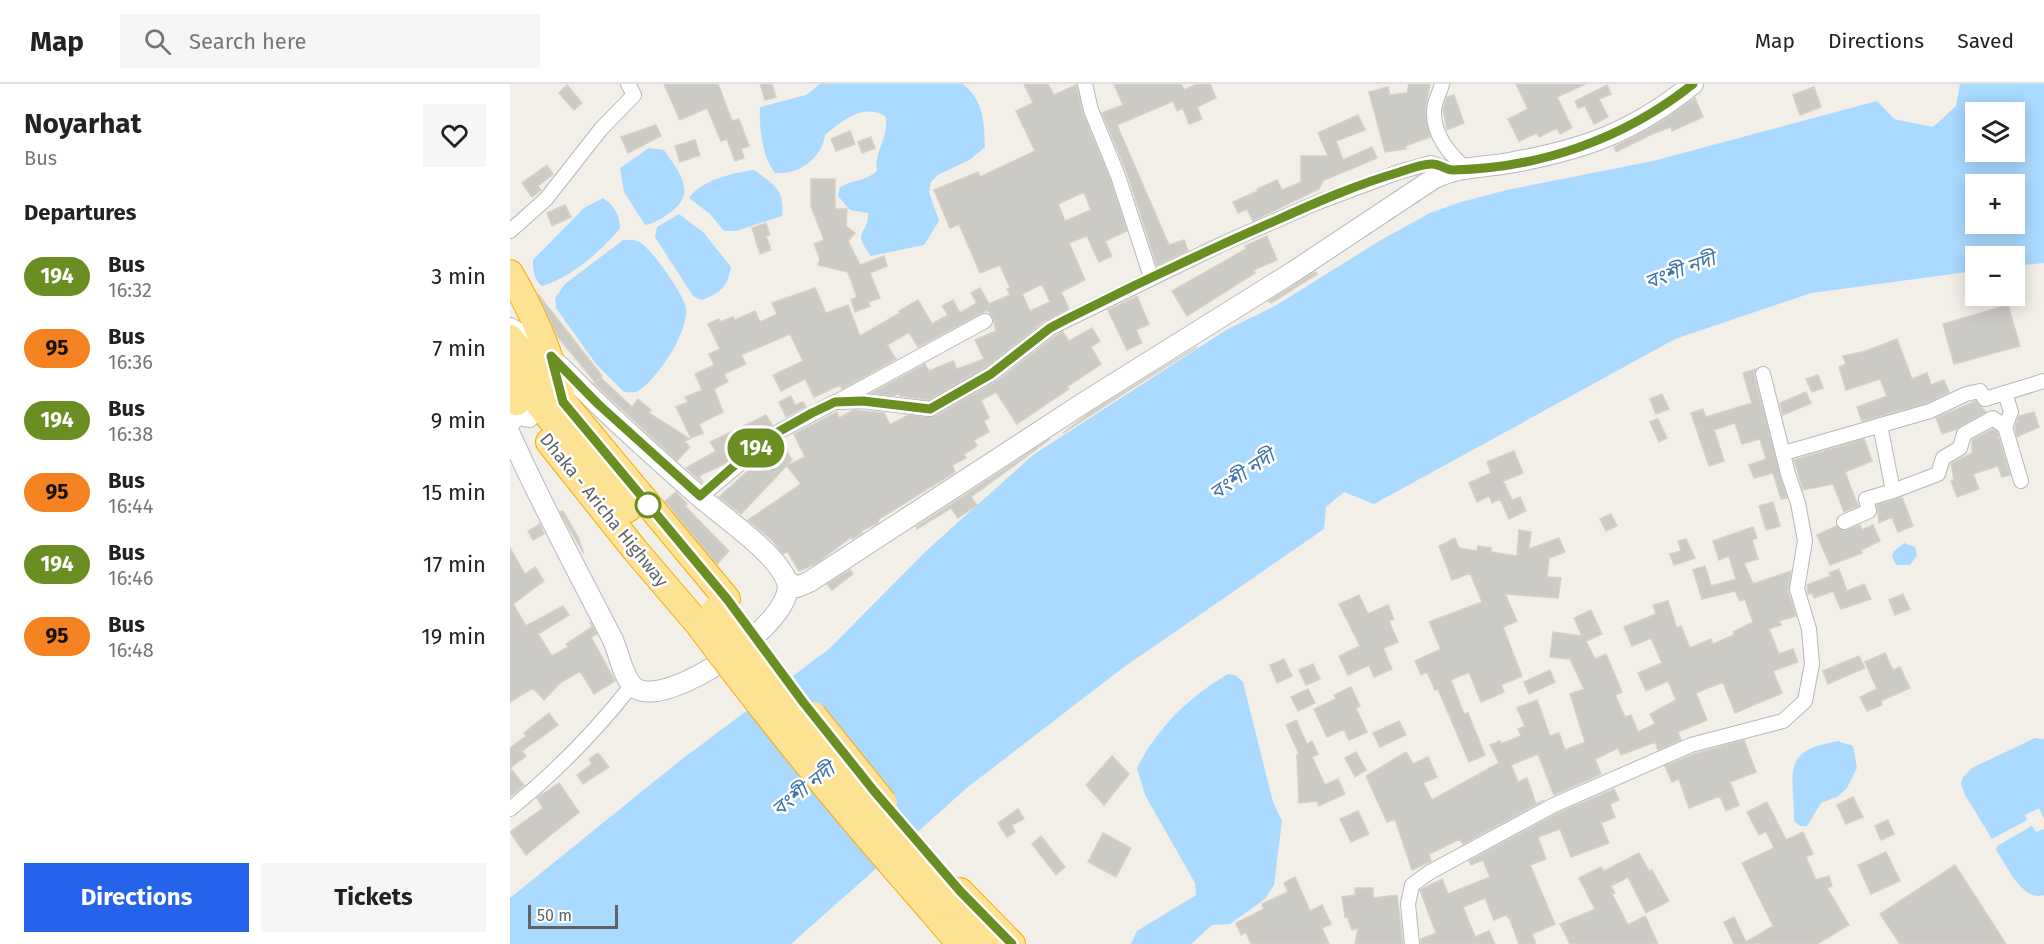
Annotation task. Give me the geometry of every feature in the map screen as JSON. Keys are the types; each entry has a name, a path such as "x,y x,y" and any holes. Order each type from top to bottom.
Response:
{"highway":[{"path":"510,273 533,312 551,356 563,402"},
{"path":"510,338 563,402 714,611 776,729 848,816 948,902 1012,944"},
{"path":"510,366 548,416 714,611 817,720 948,902 985,944"},
{"name":"Dhaka - Aricha Highway","path":"515,407 635,550 714,611"},
{"path":"948,902 960,944"}],"street":[{"path":"510,231 546,199 601,129 634,95 628,84"},
{"path":"1085,84 1091,110 1118,177 1151,277"},
{"path":"1442,84 1434,110 1438,133 1458,169"},
{"path":"835,402 863,401 930,409 999,368 1050,328 1151,277 1316,203 1399,172 1431,164 1458,169 1525,160 1595,143 1653,112 1693,84"},
{"path":"510,328 551,356 598,404 700,496 745,533 771,559 787,581 797,587 809,582 1085,402 1458,169"},
{"path":"700,496 778,432 985,321"},
{"path":"1412,944 1408,904 1412,885 1430,872 1554,805 1691,745 1783,721 1805,701 1812,664 1809,629 1797,589 1805,542 1798,503 1788,474 1763,374"},
{"path":"1784,453 1930,411 1966,394 1980,391 1984,399 2044,381"},
{"path":"2005,393 2011,412 2005,427"},
{"path":"1844,522 1869,511 1866,499 1938,474 1943,458 1960,448 1964,434 1994,418 2005,427 2021,481"},
{"path":"1880,425 1893,490"},
{"path":"510,434 553,525 614,641 632,685 639,690 651,692 682,684 722,662 777,615 787,601 787,581"},
{"path":"510,809 546,780 596,730 632,685"}],"water":[{"path":"820,84 963,84 975,97 982,112 985,147 971,159 938,175 931,182 929,192 939,221 924,245 871,256 861,237 868,220 868,213 850,210 838,196 840,187 868,177 877,171 877,157 886,130 885,116 869,112 853,115 825,135 819,151 808,163 793,171 775,173 767,159 762,142 760,107 806,95"},
{"name":"বংশী নদী","path":"1960,84 2044,84 2044,263 2025,265 2025,246 1965,246 1965,272 1811,293 1675,339 1374,504 1344,492 1326,507 1324,529 1124,667 968,787 791,944 510,944 510,898 677,763 829,649 925,552 1033,455 1226,330 1275,306 1381,240 1430,213 1461,202 1507,190 1653,161 1877,101 1894,119 1933,127 1956,106"},
{"path":"649,148 664,150 683,181 684,189 683,197 671,212 656,222 645,225 624,192 620,168"},
{"path":"754,170 777,188 782,200 782,216 736,231 724,231 710,214 689,198 701,186 709,182 727,175"},
{"path":"603,198 616,211 620,228 585,263 563,277 542,286 534,274 533,260 584,208"},
{"path":"679,214 704,233 731,267 723,288 702,300 693,296 655,237 657,227"},
{"path":"623,240 637,241 649,251 673,282 686,308 683,329 671,354 646,385 633,392 624,392 596,364 556,308 555,298 565,284"},
{"path":"1904,543 1915,547 1917,555 1910,565 1896,565 1892,557 1894,551"},
{"path":"1228,674 1235,675 1243,682 1273,802 1282,821 1274,885 1265,899 1230,924 1212,925 1191,944 1131,944 1137,931 1196,895 1195,883 1145,795 1137,768 1154,740 1175,715 1187,703"},
{"path":"2035,738 2044,739 2044,819 2039,808 2025,815 2027,820 1992,839 1965,795 1961,784 1963,777 1972,768"},
{"path":"1838,741 1853,746 1857,768 1847,788 1837,797 1821,803 1807,826 1800,826 1794,821 1794,766 1807,751 1819,745"},
{"path":"2032,826 2036,832 2044,829 2044,895 2036,896 2022,888 1996,850 1997,846"}],"building":[{"path":"664,84 718,84 732,121 739,119 749,146 741,149 744,158 735,161 727,139 721,141 707,108 680,120"},
{"path":"760,84 772,84 776,97 765,100"},
{"path":"1024,84 1048,84 1054,95 1076,85 1083,113 1110,179 1127,231 1105,241 1112,256 1099,262 1087,236 1069,243 1085,280 1061,292 1069,309 1044,321 986,367 928,400 900,396 899,393 894,396 872,393 925,364 929,371 953,361 957,369 984,359 975,340 996,331 993,317 987,310 918,347 909,332 887,345 896,359 842,389 840,385 814,397 805,379 781,391 773,375 803,361 790,334 741,355 746,364 724,374 728,382 714,389 723,412 699,424 703,433 691,438 676,407 688,402 685,397 702,390 695,374 714,365 709,354 720,349 708,324 719,319 720,322 733,317 735,320 755,311 760,322 777,314 772,303 815,288 826,313 848,305 860,336 918,300 932,324 948,315 942,306 953,300 960,313 977,303 971,293 980,288 989,304 1010,295 1007,289 1010,288 1000,265 980,273 959,224 950,228 934,190 978,172 980,177 1035,151 1016,111 1033,103","holes":["1084,192 1091,210 1065,221 1058,204","1042,284 1050,302 1030,311 1022,294"]},
{"path":"1114,84 1181,84 1184,90 1197,84 1210,84 1216,98 1197,107 1202,119 1189,124 1183,108 1177,111 1173,101 1117,125 1169,245 1184,240 1188,251 1157,266 1127,173 1102,113 1123,105"},
{"path":"1409,84 1430,84 1425,111 1430,137 1405,146 1406,149 1385,152 1369,92 1388,87 1390,95 1407,93"},
{"path":"1516,84 1585,84 1557,97 1572,128 1560,134 1557,128 1539,137 1537,133 1519,141 1508,119 1528,109"},
{"path":"567,85 582,103 574,110 559,93"},
{"path":"1607,85 1611,94 1599,99 1608,117 1594,124 1585,106 1578,108 1575,101"},
{"path":"1814,87 1821,107 1800,115 1793,95"},
{"path":"1454,95 1464,123 1447,130 1443,109 1447,97"},
{"path":"1695,98 1703,117 1672,131 1671,127 1652,134 1616,152 1614,147 1656,125"},
{"path":"1358,115 1365,130 1336,141 1343,160 1372,147 1377,158 1324,180 1319,189 1253,221 1247,209 1238,213 1233,202 1258,191 1257,189 1277,180 1282,190 1301,182 1301,156 1328,156 1318,133"},
{"path":"656,125 661,136 628,153 621,137"},
{"path":"850,131 855,144 836,151 831,139"},
{"path":"871,137 875,148 862,153 858,142"},
{"path":"695,140 700,155 680,162 675,146"},
{"path":"547,165 553,174 538,186 541,190 532,197 522,183"},
{"path":"811,179 835,179 835,209 847,209 846,226 855,233 848,241 860,265 884,256 887,266 870,273 880,298 868,302 870,306 855,312 851,300 857,297 848,272 818,265 820,259 814,244 824,240 811,206"},
{"path":"565,205 571,217 552,226 547,213"},
{"path":"766,223 770,235 766,236 771,250 760,254 752,228"},
{"path":"1267,236 1277,260 1253,270 1255,273 1187,316 1172,291 1246,249 1245,246"},
{"path":"1315,272 1317,274 1271,303 1269,301"},
{"path":"538,294 602,376 595,382 558,337"},
{"path":"1137,296 1149,324 1136,330 1142,343 1127,350 1108,310"},
{"path":"2008,306 2020,346 1954,364 1943,324"},
{"path":"1092,328 1100,341 1091,347 1101,364 1017,424 996,392 981,400 989,418 984,421 989,432 974,440 977,446 964,454 966,458 952,465 955,472 879,519 878,523 861,531 862,533 852,539 851,537 817,563 799,571 787,551 783,554 772,540 748,520 801,484 787,466 805,457 794,434 837,412 839,418 854,410 884,413 890,425 908,415 934,417 997,381 1055,336 1063,332 1069,341"},
{"path":"1897,339 1912,379 1927,373 1931,385 1944,380 1949,392 1927,403 1862,421 1857,407 1887,396 1880,379 1846,390 1839,367 1846,364 1843,356 1866,351"},
{"path":"1197,347 1135,386 1063,433 1091,412"},
{"path":"1756,369 1754,376 1787,498 1781,499 1773,473 1754,478 1749,465 1766,459 1760,439 1742,444 1735,423 1714,430 1724,461 1709,466 1691,413 1703,409 1706,417 1752,403 1743,373"},
{"path":"1818,375 1823,388 1812,392 1806,379"},
{"path":"601,378 632,407 638,399 651,410 649,413 690,439 684,441 690,447 677,461 594,383"},
{"path":"1806,392 1811,403 1783,415 1780,403"},
{"path":"1662,394 1669,409 1656,414 1650,399"},
{"path":"791,396 795,405 803,402 806,407 786,417 779,402"},
{"path":"1976,401 1986,412 1957,429 1942,434 1936,418"},
{"path":"2034,412 2039,427 2017,437 2015,427 2019,416"},
{"path":"766,415 772,425 728,462 699,476 703,483 686,468 716,451 710,442"},
{"path":"1658,419 1667,438 1659,442 1650,422"},
{"path":"1992,429 1997,432 2010,475 2002,477 1998,466 1973,474 1979,489 1957,497 1951,481 1954,480 1951,464 1972,453 1972,440"},
{"path":"1050,439 971,497 977,505 958,518 951,508 917,529 916,527"},
{"path":"1864,439 1872,461 1845,472 1858,506 1844,512 1833,484 1803,490 1794,460"},
{"path":"781,441 792,460 741,514 719,497"},
{"path":"1514,451 1523,473 1503,481 1512,500 1520,497 1526,511 1509,519 1500,499 1492,503 1489,496 1477,502 1469,483 1491,473 1487,462"},
{"path":"676,492 687,504 685,506 729,551 717,564 665,501"},
{"path":"1902,497 1913,526 1898,532 1892,517 1879,523 1877,505"},
{"path":"1773,502 1780,526 1766,530 1759,506"},
{"path":"563,511 578,537 584,554 560,512"},
{"path":"1611,514 1617,526 1606,531 1600,519"},
{"path":"540,524 544,534 533,540 528,531"},
{"path":"1860,525 1862,530 1873,525 1880,541 1861,550 1862,553 1830,565 1817,535 1836,526 1844,531"},
{"path":"1753,527 1757,538 1752,540 1758,559 1744,563 1753,584 1791,571 1788,591 1796,616 1779,621 1781,625 1769,629 1779,654 1793,649 1798,662 1773,671 1782,693 1735,713 1723,682 1696,693 1707,720 1678,732 1681,740 1658,750 1655,742 1621,755 1618,748 1595,759 1601,774 1554,795 1538,754 1511,765 1518,782 1527,778 1536,804 1544,800 1463,844 1460,839 1429,854 1431,861 1412,870 1395,819 1387,822 1366,776 1406,752 1413,764 1428,757 1437,777 1423,783 1432,800 1499,763 1490,745 1500,741 1501,744 1521,736 1518,729 1525,726 1517,708 1537,700 1550,736 1559,733 1565,750 1585,742 1570,694 1584,689 1570,659 1550,657 1553,632 1582,636 1574,618 1591,610 1602,634 1586,641 1595,659 1606,654 1622,692 1615,695 1625,717 1631,715 1638,732 1655,724 1650,714 1676,700 1668,681 1646,691 1638,673 1662,663 1651,638 1632,646 1624,627 1656,614 1653,605 1668,601 1677,628 1681,626 1690,648 1711,639 1713,644 1734,635 1733,632 1753,622 1745,599 1740,601 1735,591 1702,599 1693,570 1705,566 1711,586 1736,579 1729,556 1719,560 1713,541"},
{"path":"1519,530 1531,532 1529,549 1559,538 1565,552 1549,558 1547,577 1561,578 1558,598 1505,594 1517,621 1503,627 1522,676 1501,685 1504,692 1481,702 1469,672 1451,680 1464,714 1468,713 1485,755 1469,762 1438,689 1435,690 1427,672 1421,675 1415,661 1441,649 1429,622 1482,602 1470,573 1452,580 1439,546 1455,538 1459,548 1477,551 1478,546 1491,548 1491,552 1517,556"},
{"path":"1686,539 1695,558 1674,565 1670,554 1681,551 1678,541"},
{"path":"510,548 525,574 535,567 544,581 513,604 526,626 563,606 569,615 538,634 552,656 568,647 566,644 592,627 590,622 597,634 591,637 615,681 594,694 580,671 560,683 544,700 533,688 510,702"},
{"path":"1839,569 1847,591 1864,584 1871,599 1841,609 1833,591 1814,598 1812,593 1808,594 1807,585 1831,576 1829,573"},
{"path":"850,570 853,574 832,590 827,584"},
{"path":"1903,594 1910,609 1895,615 1889,600"},
{"path":"1359,595 1368,614 1388,605 1394,619 1389,621 1398,642 1383,648 1392,669 1374,677 1369,665 1348,675 1339,656 1360,646 1339,604"},
{"path":"1885,653 1893,670 1900,667 1910,688 1881,701 1882,705 1867,711 1860,697 1877,689 1865,662"},
{"path":"1859,656 1865,668 1828,684 1823,671"},
{"path":"1284,659 1292,676 1277,683 1270,665"},
{"path":"1313,664 1320,679 1306,685 1299,670"},
{"path":"1550,670 1555,682 1529,694 1524,682"},
{"path":"1351,687 1360,706 1356,708 1367,732 1349,740 1344,729 1327,737 1314,709 1336,699 1334,695"},
{"path":"1308,689 1315,703 1298,711 1291,697"},
{"path":"549,713 558,725 522,751 526,756 510,768 510,748 526,736 524,733"},
{"path":"1296,720 1307,744 1312,741 1318,754 1312,757 1325,785 1338,779 1345,794 1319,806 1317,801 1299,803 1297,755 1299,754 1286,725"},
{"path":"1399,721 1406,735 1380,747 1373,733"},
{"path":"1744,740 1756,772 1730,782 1739,805 1726,811 1720,796 1689,808 1679,779 1672,782 1665,766 1694,754"},
{"path":"1356,752 1366,770 1355,777 1345,758"},
{"path":"598,753 609,767 583,784 577,775 592,764 589,759"},
{"path":"1112,756 1129,774 1104,805 1086,785"},
{"path":"510,768 524,785 510,797"},
{"path":"559,783 579,812 526,855 510,832 543,808 537,798"},
{"path":"1614,789 1619,800 1610,804 1615,817 1601,823 1609,843 1571,857 1560,829 1538,837 1546,859 1530,865 1555,924 1532,934 1536,944 1519,944 1510,920 1506,915 1494,920 1485,898 1463,907 1475,937 1489,931 1495,944 1421,944 1421,939 1436,933 1420,890 1442,879 1448,894 1490,877 1483,860 1471,865 1469,861 1558,813"},
{"path":"1853,797 1863,817 1846,824 1837,805"},
{"path":"1767,802 1786,840 1803,832 1813,854 1806,857 1816,880 1829,876 1832,886 1827,888 1849,925 1817,944 1734,944 1724,922 1734,917 1746,942 1773,926 1742,863 1774,848 1766,831 1759,835 1747,812"},
{"path":"1018,809 1024,819 1012,825 1015,832 1007,837 998,823"},
{"path":"1358,811 1369,834 1351,842 1340,819"},
{"path":"1888,820 1894,834 1881,840 1875,826"},
{"path":"1103,833 1131,848 1116,877 1088,862"},
{"path":"1041,836 1065,867 1056,875 1032,844"},
{"path":"1886,852 1900,881 1871,894 1858,865"},
{"path":"1639,853 1649,871 1652,870 1669,901 1646,913 1628,877 1611,886 1615,893 1612,894 1628,925 1645,916 1658,944 1570,944 1560,924 1595,909 1579,878 1601,867 1604,871"},
{"path":"1955,865 2006,944 1900,944 1880,914"},
{"path":"1295,877 1310,911 1322,905 1331,924 1322,928 1329,944 1251,944 1246,932 1241,935 1236,923 1264,909 1262,904 1288,892 1284,883"},
{"path":"1355,888 1373,888 1373,898 1397,895 1403,944 1355,944 1358,928 1352,930 1347,916 1345,917 1342,897 1355,895"}],"bus line":[{"name":"194","path":"1012,944 960,891 874,791 803,702 727,599 563,402 551,356 598,404 700,496 751,451 778,432 835,402 863,401 930,409 991,374 1050,328 1128,288 1316,203 1399,172 1431,164 1450,170 1505,164 1564,153 1622,131 1693,84"}]}
